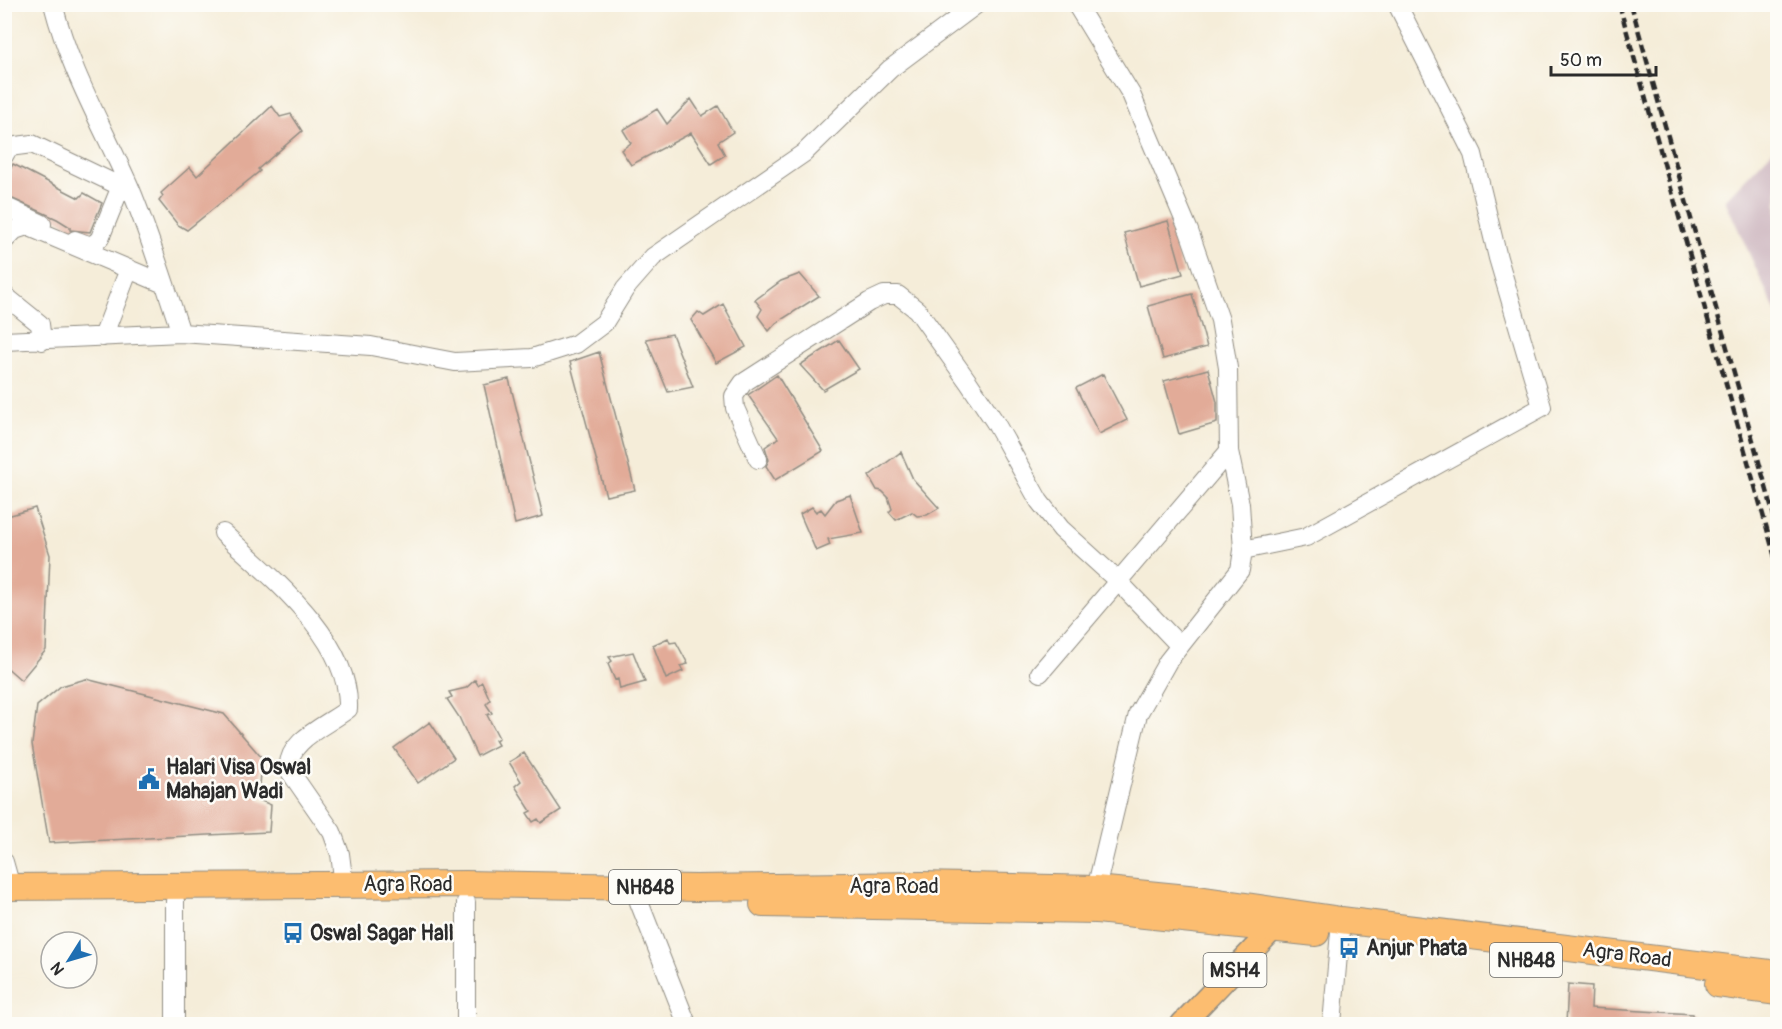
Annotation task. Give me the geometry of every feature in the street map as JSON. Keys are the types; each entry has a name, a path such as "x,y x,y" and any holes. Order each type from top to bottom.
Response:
{"highway":[{"name":"Agra Road","path":"7,891 344,885 696,888 921,885 1096,900 1279,920"},
{"name":"Agra Road","path":"7,891 176,900 465,902 1096,900"},
{"name":"NH848","path":"1279,920 1778,992"},
{"name":"Agra Road","path":"1341,928 1778,974"}],"main road":[{"name":"MSH4","path":"1182,1024 1279,920"}],"street":[{"path":"53,4 81,88 126,189 181,333"},
{"path":"4,341 181,333 371,346 455,362 532,358 576,344 604,323 625,289 653,257 804,153 890,69 977,4"},
{"path":"1076,4 1131,94 1185,221 1220,320 1228,368 1229,451 1240,504 1243,550 1240,570 1168,661 1138,714 1096,900"},
{"path":"1243,550 1306,537 1542,407 1498,258 1473,154 1397,4"},
{"path":"4,156 9,147 32,144 126,189"},
{"path":"4,206 88,246 94,245 100,238 126,189"},
{"path":"4,241 15,230 27,226 164,284"},
{"path":"103,337 129,269"},
{"path":"758,459 735,408 734,396 743,382 869,302 884,295 898,295 916,310 969,383 995,422 1039,501 1061,529 1117,580 1180,646"},
{"path":"4,296 40,324 42,341"},
{"path":"1040,673 1229,451"},
{"path":"223,533 305,613 336,657 344,676 348,710 306,738 291,752 288,760 289,770 332,832 340,854 344,885"},
{"path":"4,862 7,891"},
{"path":"175,1024 176,900"},
{"path":"465,902 466,1024"},
{"path":"639,902 687,1024"},
{"path":"1332,1024 1341,928"}],"shaded area":[{"path":"1777,146 1777,315 1725,200"}],"building":[{"path":"691,99 702,116 718,106 733,132 718,142 725,155 711,164 691,133 631,165 621,150 631,143 623,130 657,109 667,124"},
{"path":"272,106 280,117 291,114 302,131 258,169 260,171 187,230 178,225 159,201 163,196 161,193 190,167 197,176"},
{"path":"13,164 79,198 84,193 102,203 90,232 70,230 70,227 57,219 4,195 4,181"},
{"path":"1168,221 1183,274 1139,286 1124,233"},
{"path":"800,274 819,296 776,323 769,331 758,316 762,309 755,300 781,281"},
{"path":"1192,294 1207,347 1163,359 1148,306"},
{"path":"723,304 746,347 716,363 691,320 698,312 704,316"},
{"path":"672,334 693,387 668,392 646,339"},
{"path":"839,340 859,369 823,390 800,365"},
{"path":"599,352 635,490 606,496 570,362"},
{"path":"1208,369 1217,402 1217,423 1179,434 1164,381"},
{"path":"1103,374 1127,420 1099,434 1076,388"},
{"path":"777,375 823,451 775,480 766,466 769,460 765,447 778,438 748,395"},
{"path":"509,379 543,516 515,524 484,385"},
{"path":"901,452 913,479 939,508 927,515 917,516 912,512 896,520 889,512 892,509 888,497 882,491 877,490 869,476"},
{"path":"850,495 863,533 828,539 830,545 816,551 800,514 812,507 816,512 821,509 825,514 836,500"},
{"path":"35,508 50,555 46,650 21,680 4,665 4,517"},
{"path":"668,638 670,643 676,642 688,664 680,666 683,671 666,679 653,645"},
{"path":"633,652 645,682 620,689 618,679 615,680 608,664 612,661 609,657"},
{"name":"Halari Visa Oswal Mahajan Wadi","path":"86,679 224,714 262,758 259,800 271,805 269,832 49,843 32,744 37,706 61,686"},
{"path":"475,680 478,685 482,682 490,700 486,704 492,713 487,715 499,738 495,740 498,745 477,756 459,717 447,699 452,697 449,692 466,688"},
{"path":"430,722 454,758 418,783 394,748"},
{"path":"524,753 561,810 541,823 538,819 533,822 527,813 531,811 515,786 521,781 509,762"},
{"path":"1568,984 1592,986 1591,1008 1693,1014 1692,1024 1566,1024"}],"railway":[{"path":"1619,4 1778,568"},
{"path":"1631,4 1778,530"}],"place":[{"name":"Halari Visa Oswal Mahajan Wadi","path":"149,779"},
{"name":"Oswal Sagar Hall","path":"293,933"},
{"name":"Anjur Phata","path":"1349,948"}]}
